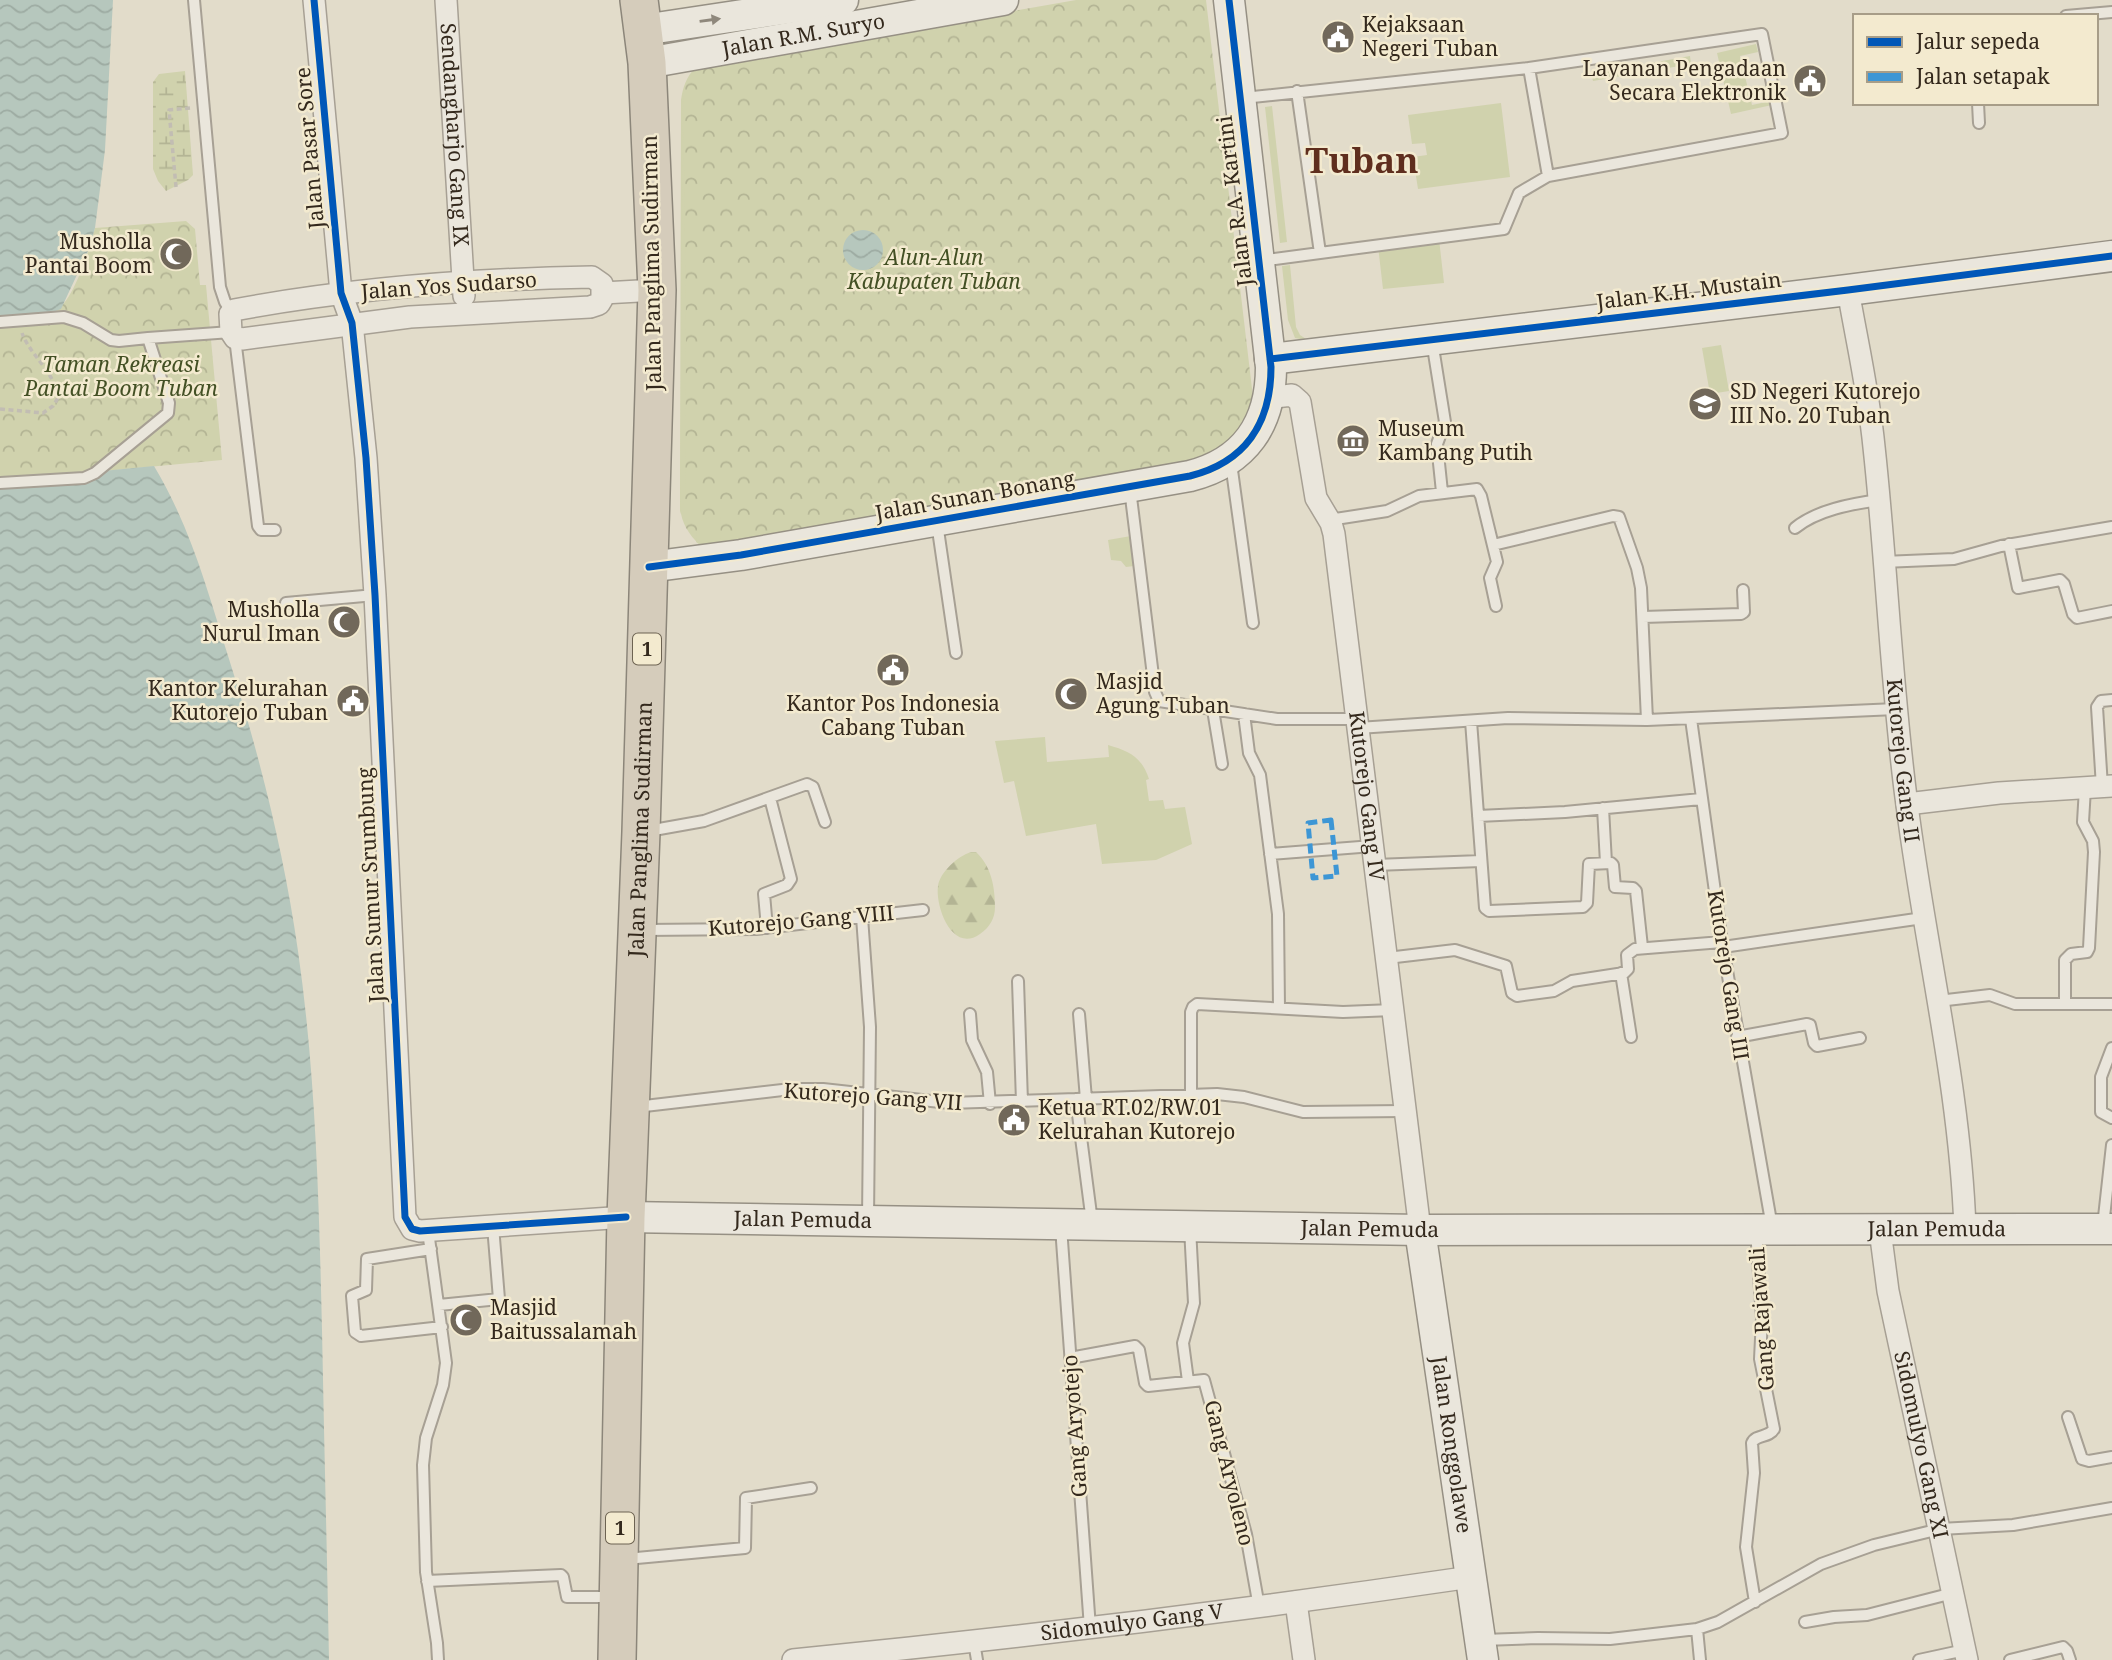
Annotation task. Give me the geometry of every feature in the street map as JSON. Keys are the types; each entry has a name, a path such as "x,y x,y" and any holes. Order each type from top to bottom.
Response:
{"highway":[{"name":"Jalan Panglima Sudirman","path":"617,1660 626,1217 641,832 657,290 656,35"}],"main road":[{"name":"Jalan R.M. Suryo","path":"656,35 843,0"},
{"name":"Jalan R.M. Suryo","path":"656,35 1003,0"},
{"name":"Jalan R.A. Kartini","path":"1229,0 1270,359 1271,375 1267,398"},
{"name":"Jalan K.H. Mustain","path":"1270,359 2112,256"},
{"name":"Jalan Sunan Bonang","path":"649,567 721,558 1204,473 1230,461 1246,446 1267,398"},
{"name":"Jalan Pemuda","path":"626,1217 1420,1230 2107,1229"},
{"name":"Jalan Ronggolawe","path":"1420,1230 1482,1650"}],"street":[{"name":"Jalan Pasar Sore","path":"314,0 341,293 352,323"},
{"name":"Sendangharjo Gang IX","path":"446,0 465,313"},
{"name":"Jalan Yos Sudarso","path":"592,277 601,284 603,293 599,304 590,307 465,313 352,323 242,339 232,327 341,293 464,283 592,277"},
{"name":"Jalan Yos Sudarso","path":"603,293 657,290"},
{"name":"Kutorejo Gang II","path":"1848,290 1872,429 1896,709 1907,804 1960,1146 1965,1230"},
{"name":"Jalan Sumur Srumbung","path":"352,323 366,458 375,595 404,1214 412,1229 430,1240"},
{"name":"Kutorejo Gang IV","path":"1267,398 1292,395 1300,402 1314,491 1334,534 1420,1230"},
{"path":"1907,804 1999,793 2100,787"},
{"path":"430,1240 494,1226 626,1217"},
{"name":"Sidomulyo Gang XI","path":"1880,1230 1888,1291 1966,1655"},
{"name":"Sidomulyo Gang V","path":"793,1660 975,1651 1090,1628 1471,1577"},
{"path":"1296,1602 1304,1660"}],"lane":[{"path":"194,0 220,287 232,327 258,526 261,530 275,530"},
{"path":"2089,14 2112,12"},
{"path":"1240,99 1529,68 1762,34 1782,134 1548,176 1519,193 1504,229 1259,261"},
{"path":"1529,68 1548,176"},
{"path":"1297,91 1320,253"},
{"path":"1978,105 1979,123"},
{"path":"0,322 64,317 80,321 111,340 119,341 232,327"},
{"path":"0,483 88,477 168,413 169,403 148,338"},
{"path":"1432,339 1445,422 1437,444 1442,492"},
{"path":"1230,461 1253,623"},
{"path":"1129,487 1156,697 1164,703 1290,720 1358,724 1508,718 1691,719 1896,709"},
{"path":"1329,520 1387,511 1414,498 1442,492 1472,488 1479,491 1497,562 1490,578 1496,606"},
{"path":"1795,528 1806,519 1817,515 1879,500"},
{"path":"1493,545 1613,516 1619,517 1640,578 1647,720"},
{"path":"936,521 956,653"},
{"path":"1883,562 1949,560 2009,544 2112,527"},
{"path":"2009,544 2018,588 2060,580 2077,618 2112,611"},
{"path":"1643,617 1741,614 1744,612 1743,590"},
{"path":"286,603 375,595"},
{"path":"2065,1004 2065,960 2071,954 2085,953 2089,948 2094,852 2093,841 2082,822 2100,787 2097,706 2101,701 2112,701"},
{"path":"1213,710 1222,764"},
{"path":"1244,714 1249,753 1260,775 1279,926 1279,1008"},
{"name":"Kutorejo Gang III","path":"1691,719 1764,1230"},
{"path":"1471,721 1484,904 1489,911 1585,906 1588,864 1606,863 1614,865 1615,888 1635,889 1643,947"},
{"path":"641,832 704,821 809,784 813,788 825,822"},
{"path":"766,928 764,894 787,885 791,879 770,798"},
{"path":"1478,816 1701,799"},
{"path":"1603,808 1606,863"},
{"path":"1270,854 1374,855 1481,861"},
{"name":"Kutorejo Gang VIII","path":"637,930 766,928 923,910"},
{"path":"862,917 870,1027 868,1221"},
{"path":"1387,958 1464,951 1506,966 1515,996 1554,991 1569,982 1621,973 1628,969 1628,953 1643,947 1722,945 1923,918"},
{"path":"1621,973 1631,1037"},
{"path":"1018,981 1022,1102"},
{"path":"1938,1001 1990,995 2015,1004 2112,1004"},
{"path":"1191,1094 1193,1007 1201,1004 1343,1012 1393,1010"},
{"path":"970,1014 972,1040 987,1072 990,1104"},
{"path":"1079,1014 1081,1099 1092,1225"},
{"path":"1737,1037 1807,1024 1810,1025 1817,1046 1860,1038"},
{"path":"2112,1048 2102,1072 2100,1086 2101,1112 2112,1118"},
{"name":"Kutorejo Gang VII","path":"630,1108 792,1089 949,1103 990,1104 1191,1094 1244,1097 1303,1112 1405,1111"},
{"path":"2107,1229 2112,1145"},
{"name":"Gang Aryotejo","path":"1060,1224 1090,1628"},
{"path":"439,1305 498,1300 494,1226"},
{"path":"1188,1381 1183,1343 1194,1303 1190,1226"},
{"name":"Gang Rajawali","path":"1755,1602 1746,1547 1754,1473 1752,1443 1754,1439 1771,1434 1774,1429 1760,1359 1764,1230"},
{"path":"438,1660 428,1581 423,1465 426,1438 445,1378 446,1359 442,1327 430,1240 367,1259 366,1291 352,1296 355,1334 360,1336 442,1327"},
{"name":"Gang Aryoleno","path":"1070,1359 1135,1346 1139,1350 1146,1385 1153,1387 1202,1379 1206,1384 1246,1534 1259,1607"},
{"path":"2068,1417 2082,1459 2089,1461 2112,1457"},
{"path":"620,1560 746,1548 746,1498 811,1488"},
{"path":"1482,1650 1538,1638 1609,1639 1697,1629 1718,1622 1807,1571 1891,1539 1940,1529 2013,1525 2112,1508"},
{"path":"428,1581 561,1575 567,1597 619,1597"},
{"path":"1805,1622 1867,1615 1953,1593"},
{"path":"1697,1629 1700,1660"},
{"path":"2010,1660 2063,1647 2070,1660"},
{"path":"1919,1660 1966,1655"}],"path":[{"path":"176,187 169,110 188,108"},
{"path":"0,409 43,413 53,406 58,398 57,387 29,348 20,328"}],"green space":[{"name":"Alun-Alun Kabupaten Tuban","path":"1076,0 1206,0 1253,397 1249,418 1215,461 879,526 700,545 686,527 680,506 681,100 690,75 696,67"},
{"path":"1756,44 1758,52 1740,56 1752,105 1771,101 1772,105 1731,114 1717,53"},
{"path":"1690,56 1691,64 1593,81 1591,74"},
{"path":"185,71 193,175 166,191 153,169 153,82 159,74"},
{"path":"683,90 685,498 680,514"},
{"path":"1501,103 1510,177 1418,189 1413,157 1427,155 1425,143 1412,144 1408,115"},
{"path":"1272,106 1287,242 1280,243 1265,107"},
{"name":"Taman Rekreasi Pantai Boom Tuban","path":"186,221 195,229 200,285 206,285 222,460 0,481 0,316 43,314 62,306 80,274 95,228"},
{"path":"1439,239 1444,283 1383,289 1378,246"},
{"path":"1290,265 1296,327 1300,335 1309,341 1295,338 1288,320 1282,266"},
{"path":"1721,345 1729,391 1710,394 1702,348"},
{"path":"709,517 720,517 721,550 705,548 696,542 698,522"},
{"path":"1131,536 1134,566 1126,567 1121,561 1111,560 1108,540"},
{"path":"1045,737 1047,762 1109,757 1108,745 1134,756 1143,765 1149,779 1146,780 1149,801 1163,800 1165,809 1185,807 1192,844 1156,860 1102,864 1096,824 1026,836 1014,781 1004,783 995,741"},
{"path":"971,852 976,852 989,870 995,907 989,925 970,939 961,938 947,925 939,905 938,886 946,870"}],"water":[{"path":"0,0 113,0 105,150 95,228 89,249 61,309 53,312 0,316"},
{"path":"863,230 871,231 877,236 882,242 882,258 877,264 871,269 863,270 855,269 849,264 844,258 843,250 844,242 849,236 855,231"},
{"path":"154,466 189,537 240,695 278,840 298,951 313,1092 318,1187 329,1660 0,1660 0,481"}],"marked path":[{"path":"1331,820 1337,876 1313,878 1308,823 1331,820"}],"cycle path":[{"path":"314,0 341,293 352,323 366,458 405,1217 412,1229 420,1231 626,1217"},
{"path":"649,567 741,555 1190,476 1209,470 1240,450 1260,423 1270,387 1271,367 1229,0"},
{"path":"1270,359 2112,256"}],"place":[{"name":"Kejaksaan Negeri Tuban","path":"1338,37"},
{"name":"Layanan Pengadaan Secara Elektronik","path":"1810,81"},
{"name":"Musholla Pantai Boom","path":"176,254"},
{"name":"SD Negeri Kutorejo III No. 20 Tuban","path":"1705,404"},
{"name":"Museum Kambang Putih","path":"1353,441"},
{"name":"Musholla Nurul Iman","path":"344,622"},
{"name":"Kantor Pos Indonesia Cabang Tuban","path":"893,670"},
{"name":"Masjid Agung Tuban","path":"1071,694"},
{"name":"Kantor Kelurahan Kutorejo Tuban","path":"353,701"},
{"name":"Ketua RT.02/RW.01 Kelurahan Kutorejo","path":"1014,1120"},
{"name":"Masjid Baitussalamah","path":"466,1320"}],"district":[{"name":"Tuban","path":"1362,161"}]}
